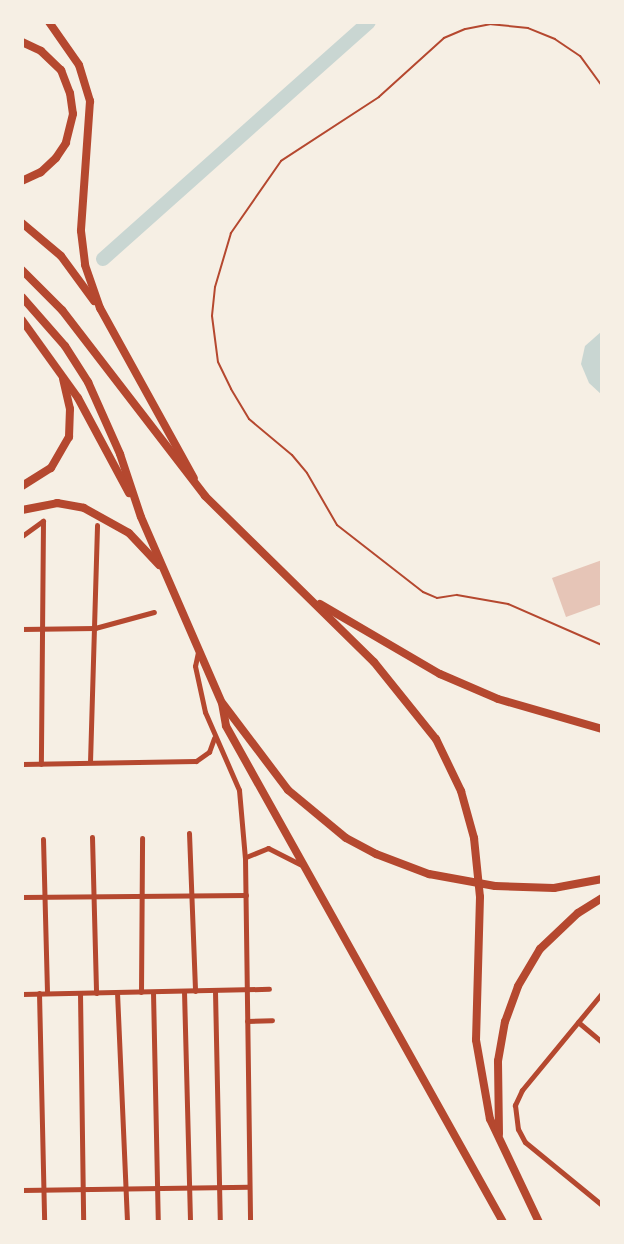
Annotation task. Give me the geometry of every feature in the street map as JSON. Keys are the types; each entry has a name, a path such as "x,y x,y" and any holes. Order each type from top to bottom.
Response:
{"highway":[{"path":"49,22 79,65 90,101 81,231 85,265 100,308"},
{"path":"22,42 41,51 61,70 70,93 73,114 66,143 56,158 41,172 22,181"},
{"path":"22,223 61,256 100,308 205,496"},
{"path":"22,270 62,310 205,496 374,662 412,705 436,739 461,791 474,838 479,873 476,1040 490,1119 539,1222"},
{"path":"22,297 65,346 88,382 120,454 141,517"},
{"path":"22,320 95,427 141,517 222,703 288,790 331,827 390,860 469,883 554,888 602,879"},
{"path":"22,486 51,468 69,437 70,409 62,375"},
{"path":"22,510 64,503 95,512 129,533 165,572"},
{"path":"309,598 440,674 498,699 602,729"},
{"path":"222,703 226,726 503,1222"},
{"path":"500,1142 498,1061 514,996 540,949 578,913 602,898"}],"street":[{"path":"22,536 43,521 41,764"},
{"path":"90,762 97,525"},
{"path":"22,629 95,628 154,612"},
{"path":"198,651 195,666 215,737 239,790 246,895 250,1222"},
{"path":"22,764 196,761 209,752 215,737"},
{"path":"189,833 195,991"},
{"path":"92,837 96,993"},
{"path":"141,992 142,838"},
{"path":"43,839 47,993"},
{"path":"245,858 259,848 268,848 303,866"},
{"path":"22,897 246,895"},
{"path":"22,994 269,989"},
{"path":"184,991 190,1222"},
{"path":"215,991 220,1222"},
{"path":"117,992 127,1222"},
{"path":"153,992 158,1222"},
{"path":"39,993 44,1222"},
{"path":"80,993 83,1222"},
{"path":"602,993 522,1090 515,1105 516,1119 525,1142 602,1205"},
{"path":"247,1021 272,1020"},
{"path":"578,1022 602,1042"},
{"path":"22,1190 249,1187"}],"path":[{"path":"602,86 580,56 555,39 528,28 491,24 465,29 444,38 379,97 281,161 231,233 215,287 212,316 218,362 231,389 249,419 292,455 307,473 337,525 423,592 437,598 457,595 508,604 602,645"}],"shaded area":[{"path":"602,331 602,395 589,383 581,364 585,346"}],"building":[{"path":"602,560 602,604 566,617 552,578"}],"waterway":[{"path":"103,259 369,22"}]}
